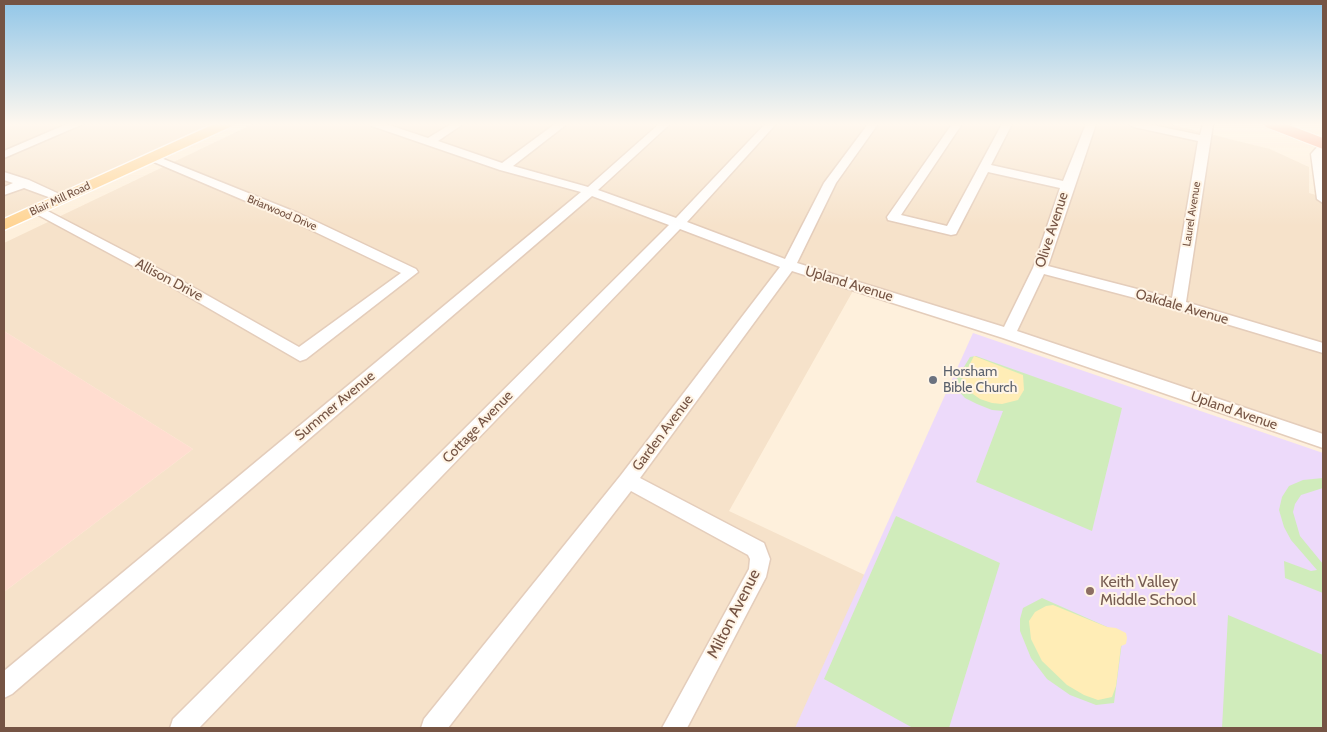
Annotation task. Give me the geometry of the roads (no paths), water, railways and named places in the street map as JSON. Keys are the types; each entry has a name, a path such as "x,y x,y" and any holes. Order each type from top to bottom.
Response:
{"main road":[{"name":"Blair Mill Road","path":"4,225 148,158"}],"street":[{"name":"Briarwood Drive","path":"154,158 293,216 411,272 300,355"},
{"name":"Upland Avenue","path":"477,158 590,191 677,225 789,265 1008,334 1323,441"},
{"path":"504,167 516,158"},
{"name":"Summer Avenue","path":"4,686 627,158"},
{"name":"Cottage Avenue","path":"182,728 677,225 739,158"},
{"name":"Garden Avenue","path":"433,728 628,480 789,265 830,183 848,158"},
{"path":"933,158 893,217 951,231 988,158"},
{"name":"Olive Avenue","path":"1008,334 1040,268 1078,158"},
{"name":"Laurel Avenue","path":"1178,305 1201,158"},
{"path":"1318,158 1323,199"},
{"path":"983,167 1067,186"},
{"path":"4,176 62,198"},
{"path":"4,191 25,183"},
{"name":"Allison Drive","path":"35,210 177,284 300,355"},
{"name":"Oakdale Avenue","path":"1040,268 1178,305 1323,348"},
{"name":"Milton Avenue","path":"628,480 757,549 760,559 758,570 674,728"}],"place":[{"name":"Horsham Bible Church","path":"933,380"},
{"name":"Keith Valley Middle School","path":"1090,591"}]}
